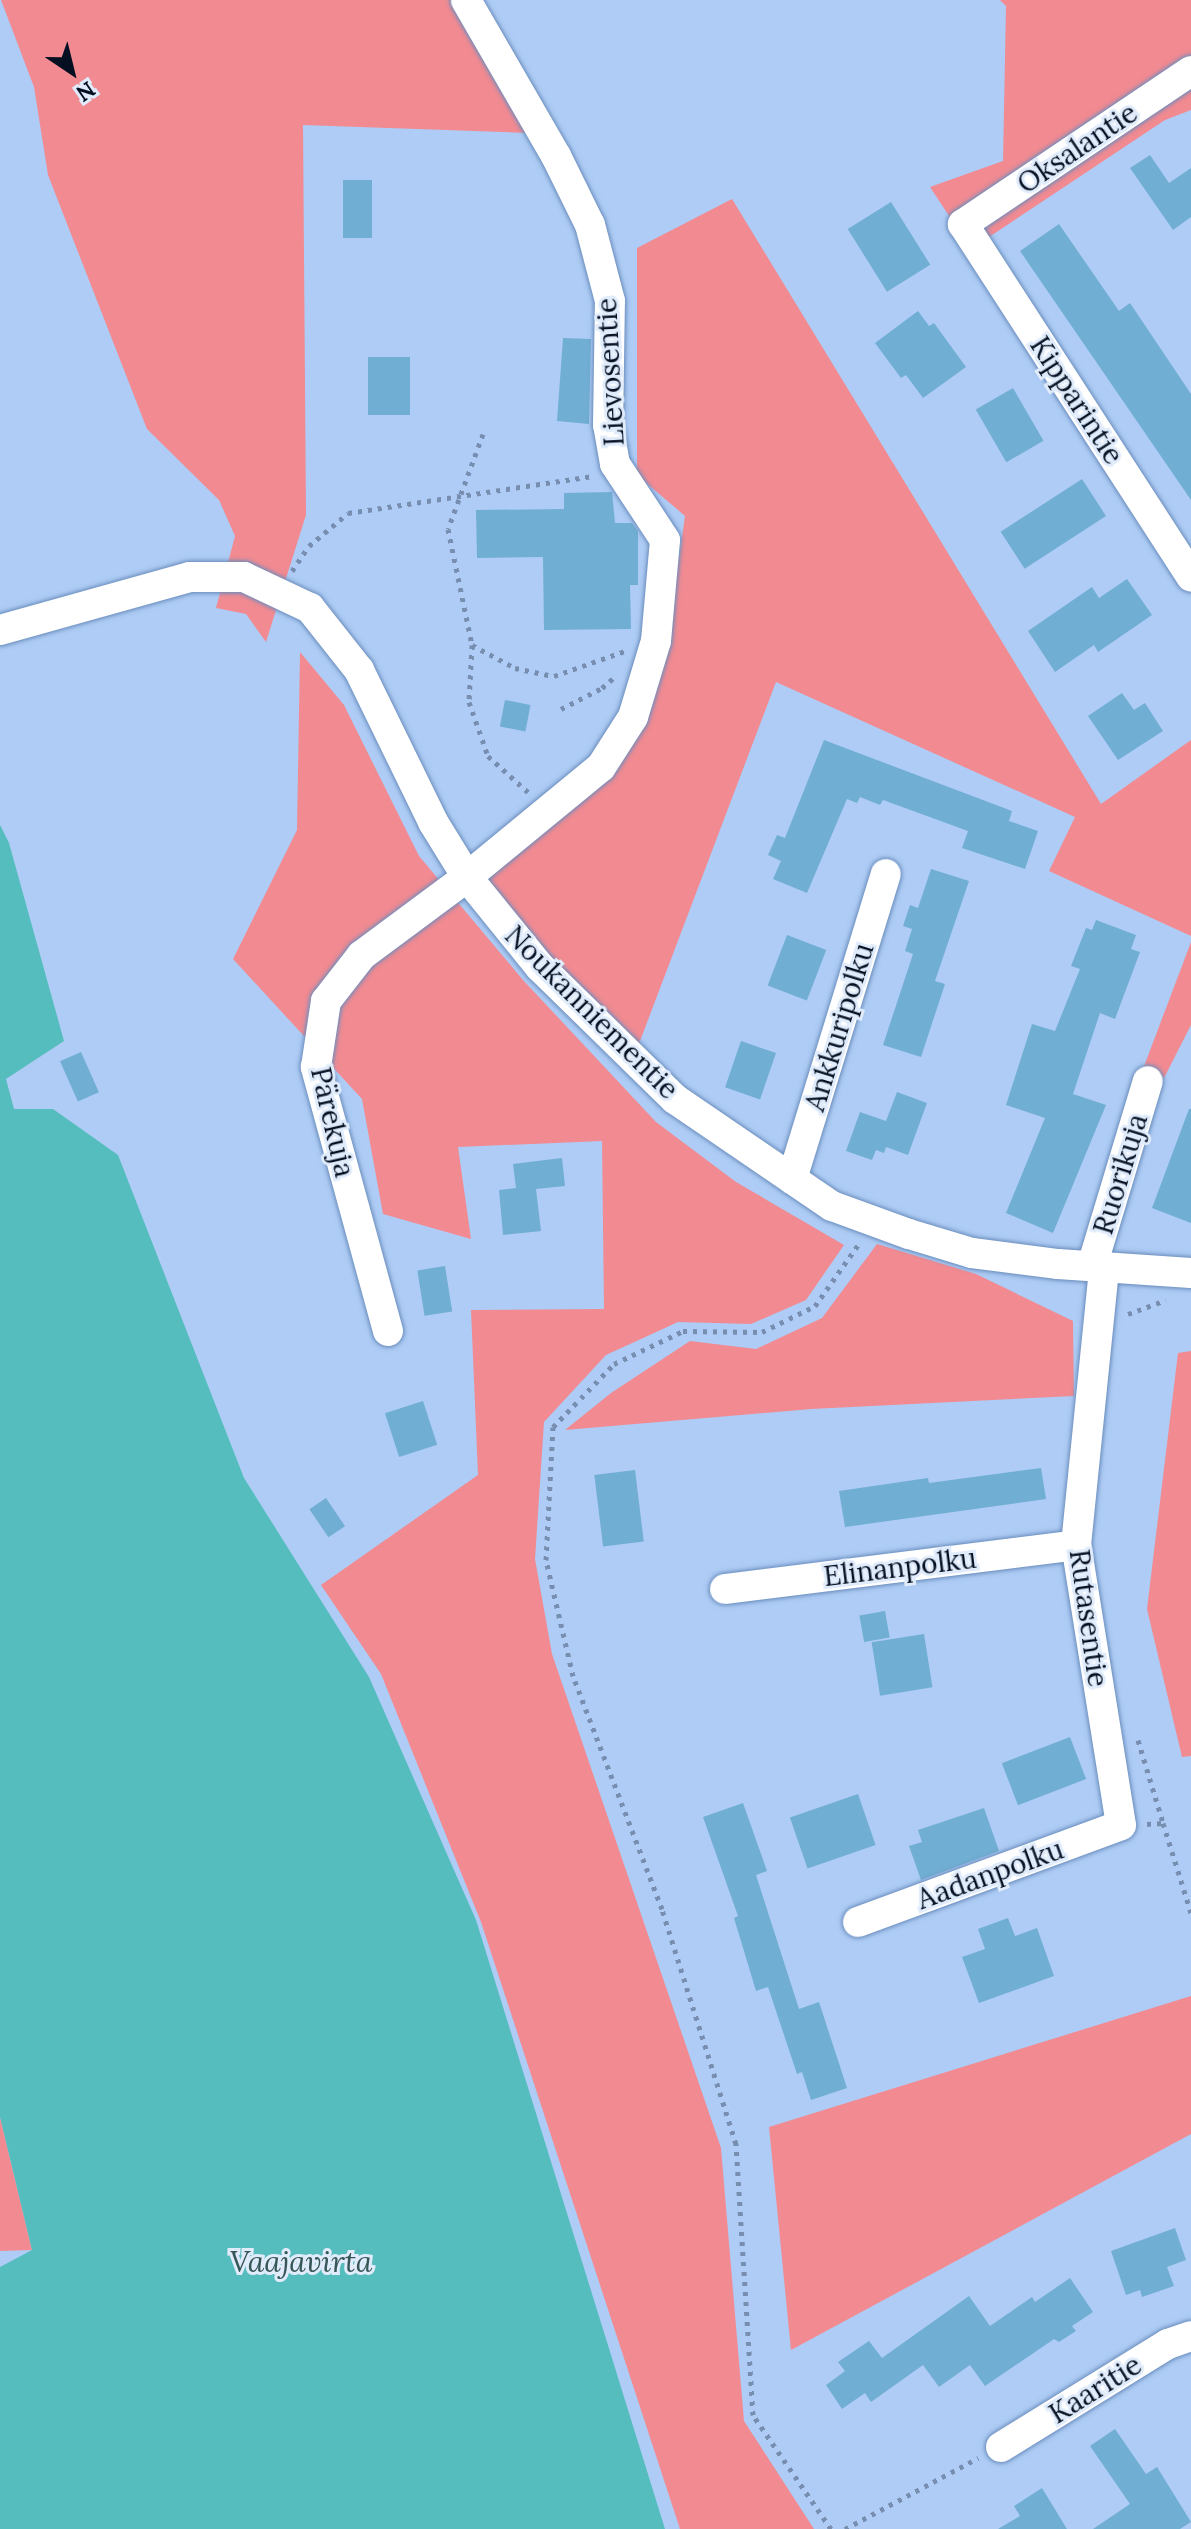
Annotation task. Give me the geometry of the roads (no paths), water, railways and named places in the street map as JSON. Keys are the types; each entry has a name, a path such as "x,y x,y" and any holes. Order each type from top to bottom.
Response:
{"street":[{"name":"Lievosentie","path":"466,0 556,156 590,225 610,301 608,425 615,464 665,540 656,641 633,717 601,767 467,877"},
{"name":"Oksalantie","path":"963,224 1191,72"},
{"name":"Kipparintie","path":"963,224 1191,577"},
{"name":"Noukanniementie","path":"0,630 190,577 244,577 310,608 359,670 433,822 467,877 540,967 675,1099 832,1206 875,1222 972,1253 1098,1267 1184,1285"},
{"name":"Ankkuripolku","path":"792,1179 886,874"},
{"name":"Pärekuja","path":"388,1331 316,1067 326,1001 362,955 467,877"},
{"name":"Ruorikuja","path":"1098,1267 1148,1081"},
{"name":"Rutasentie","path":"1098,1267 1076,1545 1121,1825"},
{"name":"Elinanpolku","path":"725,1589 1076,1545"},
{"name":"Aadanpolku","path":"858,1922 1121,1825"},
{"name":"Kaaritie","path":"1001,2447 1168,2344 1191,2336"}],"water":[{"name":"Vaajavirta","path":"0,825 9,843 64,1041 6,1079 14,1109 53,1109 118,1155 244,1478 369,1677 476,1920 665,2529 0,2529 0,2267 32,2250 0,2117"}]}
